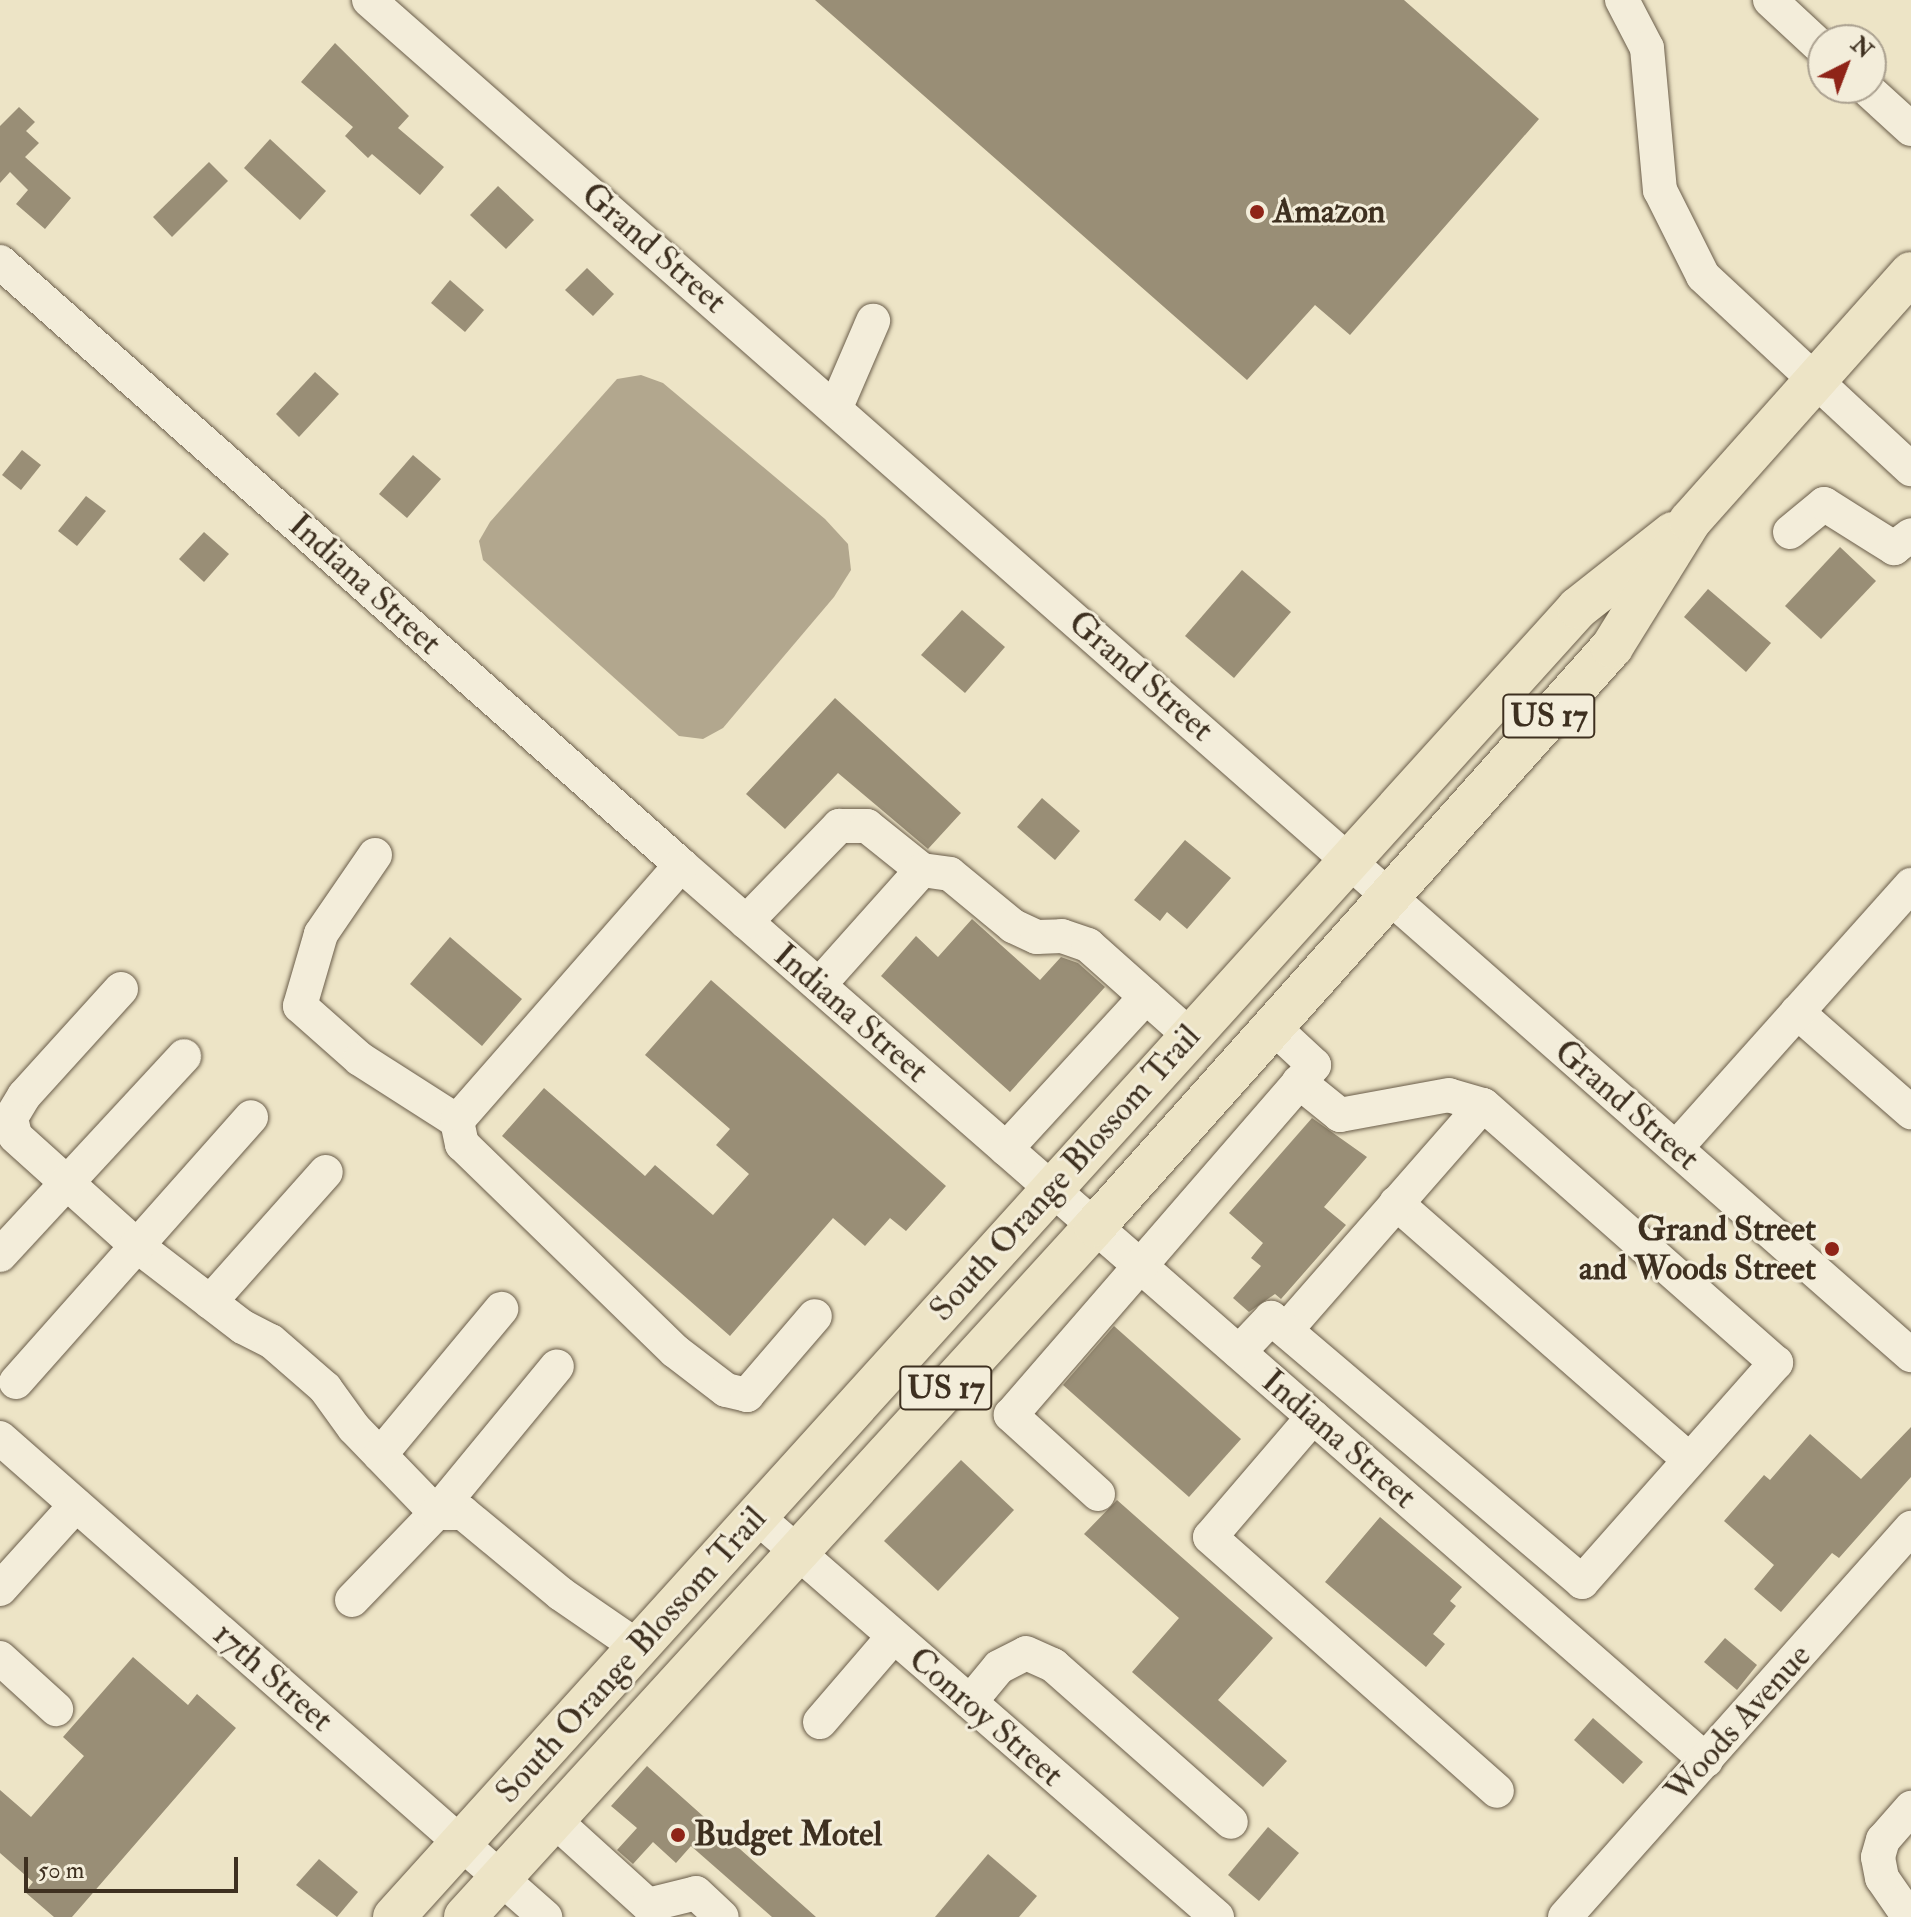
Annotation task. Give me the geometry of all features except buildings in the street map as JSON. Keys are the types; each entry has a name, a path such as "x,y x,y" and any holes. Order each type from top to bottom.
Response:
{"main road":[{"name":"South Orange Blossom Trail","path":"394,1917 1347,858 1578,608 1690,521 1911,273"},
{"name":"South Orange Blossom Trail","path":"465,1917 1095,1226 1612,647 1690,521"}],"street":[{"name":"Grand Street","path":"369,0 1911,1354"},
{"path":"1622,0 1647,48 1660,190 1681,239 1703,276 1815,384 1911,469"},
{"path":"1770,0 1807,34"},
{"path":"1884,104 1911,129"},
{"name":"Indiana Street","path":"0,262 681,865 1706,1760"},
{"path":"836,407 873,321"},
{"path":"1790,532 1824,504 1894,548 1911,535"},
{"path":"746,922 839,826 867,826 922,870 950,874 1013,926 1037,937 1062,936 1088,945 1189,1035"},
{"path":"375,855 321,934 300,1006 360,1059 457,1121 462,1144 675,1351 726,1390 747,1395 815,1316"},
{"path":"457,1121 681,865"},
{"path":"819,985 922,870"},
{"path":"1676,1148 1911,885"},
{"path":"121,989 24,1096 11,1118 15,1136 136,1245 210,1302 271,1341 325,1388 380,1455 436,1513 463,1513 561,1594 638,1647"},
{"path":"1006,1149 1146,997"},
{"path":"1797,1012 1911,1112"},
{"path":"1098,1494 1011,1415 1314,1065 1272,1026"},
{"path":"0,1255 184,1056"},
{"path":"1239,1352 1271,1318 1582,1582 1776,1363 1483,1105 1449,1095 1340,1115 1299,1082"},
{"path":"1286,1330 1483,1105"},
{"path":"16,1382 251,1117"},
{"path":"210,1302 326,1172"},
{"path":"1396,1203 1690,1460"},
{"path":"380,1455 501,1309"},
{"path":"352,1600 436,1513 557,1366"},
{"path":"1313,1417 1210,1537 1497,1791"},
{"name":"17th Street","path":"0,1438 545,1917"},
{"path":"0,1589 76,1505"},
{"name":"Conroy Street","path":"756,1516 1217,1917"},
{"name":"Woods Avenue","path":"1565,1917 1911,1528"},
{"path":"820,1722 894,1636"},
{"path":"970,1702 999,1667 1026,1653 1053,1665 1231,1822"},
{"path":"0,1658 56,1709"},
{"path":"1909,1917 1882,1878 1878,1857 1883,1840 1911,1808"},
{"path":"553,1819 648,1905 696,1893 722,1917"}],"shaded area":[{"path":"641,375 663,383 825,519 848,544 851,570 834,597 723,728 703,739 679,736 483,560 479,541 490,522 617,379"}],"place":[{"name":"Amazon","path":"1257,212"},
{"name":"Grand Street and Woods Street","path":"1832,1249"},
{"name":"Budget Motel","path":"678,1835"}]}
